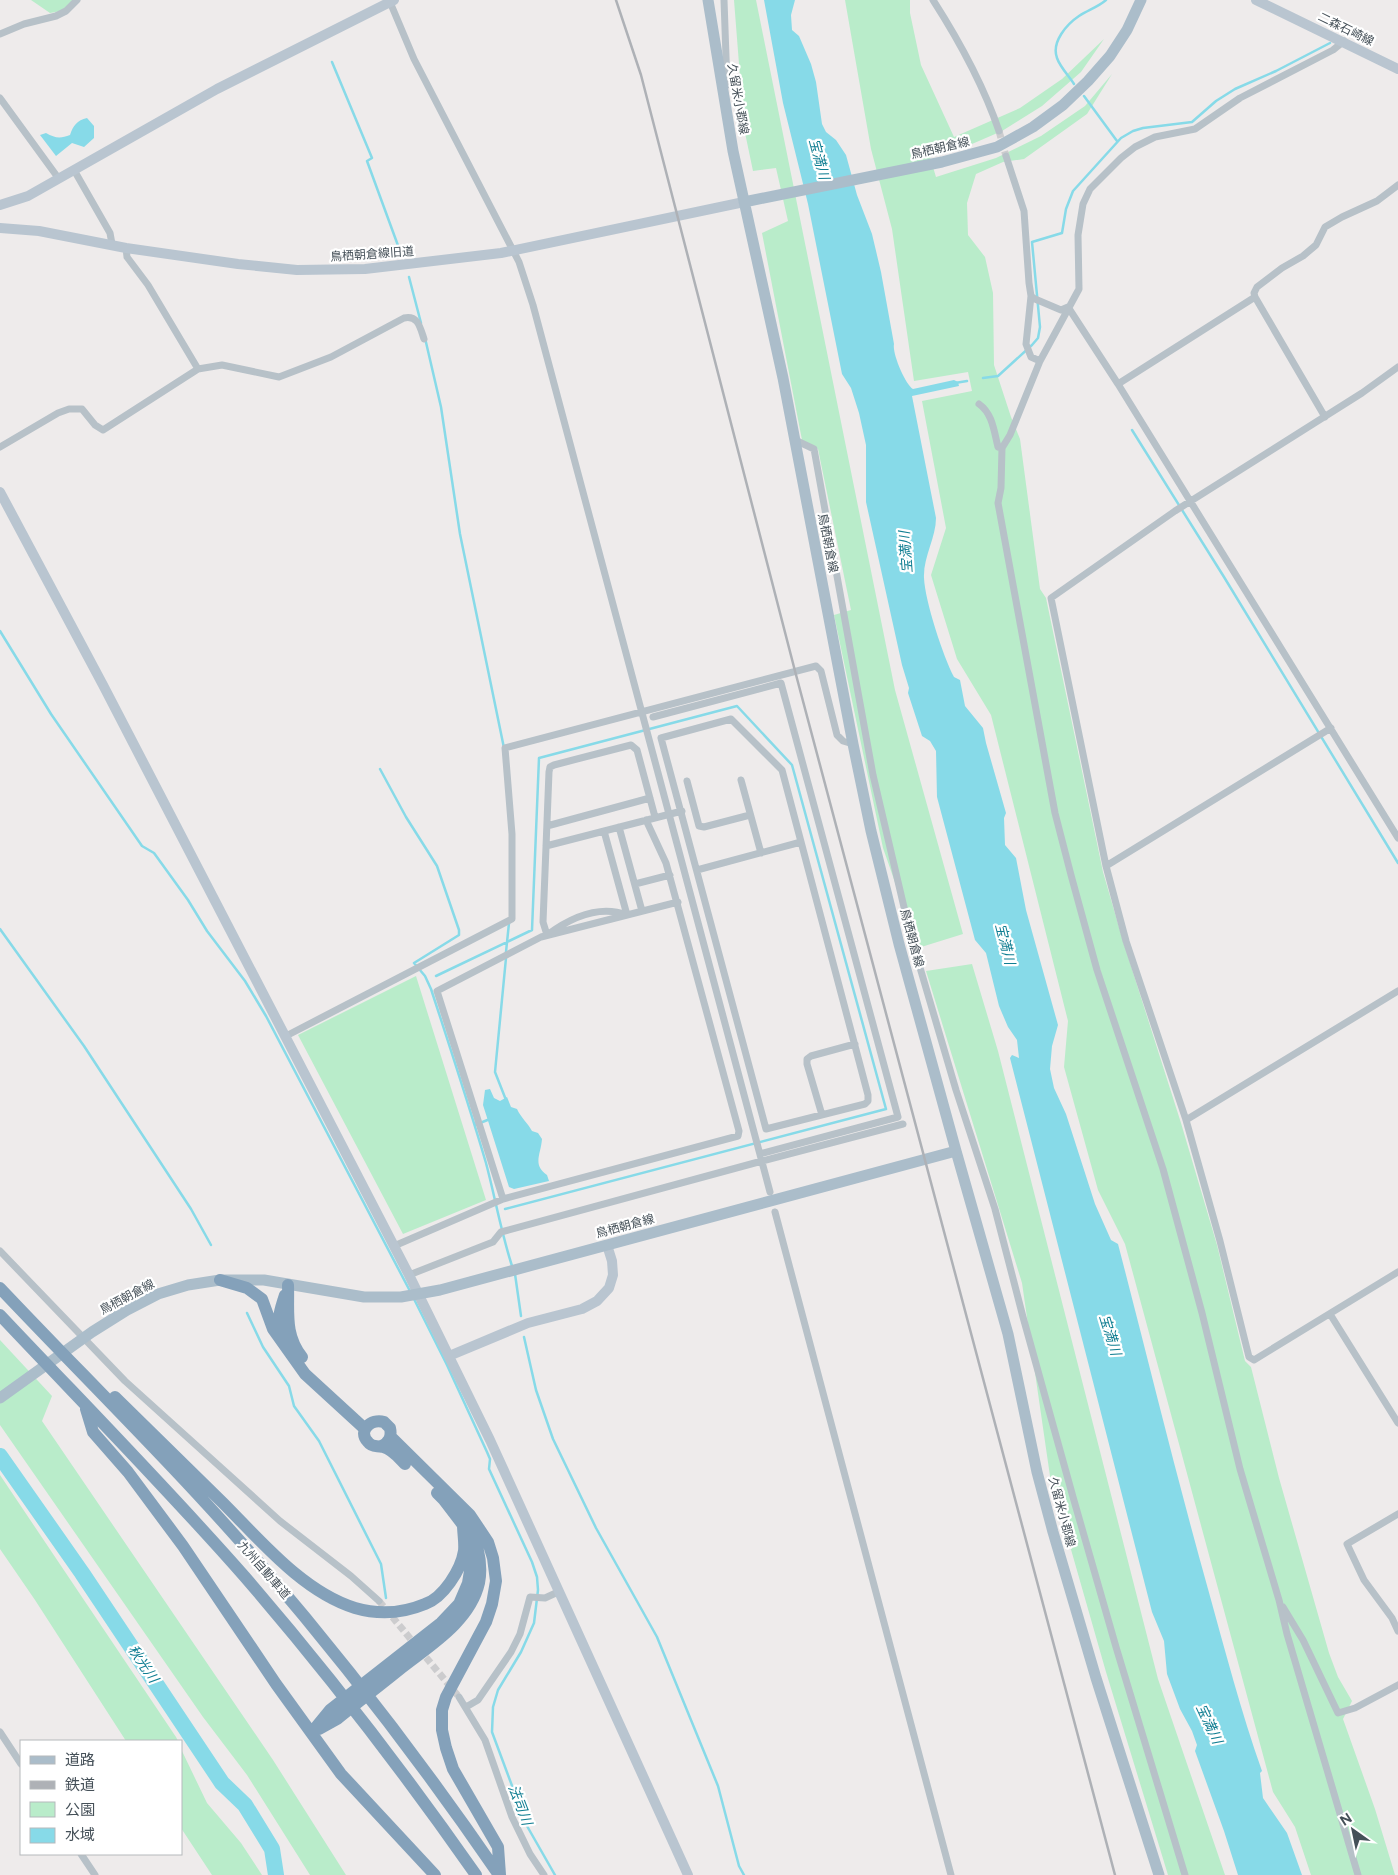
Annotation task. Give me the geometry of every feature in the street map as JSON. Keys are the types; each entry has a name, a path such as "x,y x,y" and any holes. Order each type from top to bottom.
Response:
{"highway":[{"path":"220,1280 247,1288 262,1299 273,1329 305,1374 368,1426"},
{"path":"282,1344 278,1329 280,1309 288,1285"},
{"path":"288,1285 288,1327 290,1339 311,1368 368,1426"},
{"name":"九州自動車道","path":"0,1288 187,1484 266,1571 329,1645 388,1720 500,1875"},
{"path":"9,1298 111,1392 278,1558 311,1585 331,1598 376,1613 395,1613 429,1603 445,1590 456,1572 464,1552 463,1525"},
{"name":"九州自動車道","path":"0,1315 204,1532 313,1658 372,1732 476,1875"},
{"path":"84,1404 93,1432 128,1472 183,1546 276,1684 341,1774 435,1875"},
{"path":"379,1420 388,1424 391,1433 386,1442 378,1447 370,1444 365,1438 368,1426 379,1420"},
{"path":"382,1677 442,1623 459,1604 468,1583 472,1559 463,1525 444,1500 393,1452 386,1442"},
{"path":"386,1442 452,1496 470,1515 488,1542 493,1558 496,1580 492,1604 486,1622 446,1697 442,1710 442,1730 453,1769 498,1847 500,1875"},
{"path":"312,1732 382,1677 447,1632 468,1608 479,1583 479,1548 467,1520 452,1496"}],"main road":[{"name":"久留米小郡線","path":"708,0 728,122 744,202"},
{"name":"鳥栖朝倉線","path":"0,1398 92,1332 127,1310 158,1294 188,1285 220,1280 264,1280 364,1297 401,1297 440,1290 956,1151 871,831 795,440 744,202 934,164 997,147 1033,127 1063,105 1088,81 1110,56 1141,0"},
{"name":"久留米小郡線","path":"956,1151 1008,1334 1037,1472 1053,1532 1096,1678 1159,1875"}],"street":[{"path":"0,34 24,24 56,16 66,11 77,0"},
{"path":"724,0 728,122"},
{"path":"933,0 958,38 972,65 989,102 999,131"},
{"name":"二森石崎線","path":"1256,0 1344,41 1398,69"},
{"path":"0,205 28,196 217,89 391,1 414,58 519,262 533,305 770,1192"},
{"path":"1344,41 1333,50 1240,98 1194,129 1155,138 1135,147 1121,158 1090,190 1083,204 1078,235 1079,289 1040,361 1010,435 1002,448 1001,488 998,503 1058,822 1087,937 1163,1169 1202,1313 1240,1469 1358,1875"},
{"path":"0,98 59,179"},
{"path":"1006,156 1024,211 1028,283 1031,296 1026,344 1031,357 1040,361"},
{"path":"74,170 110,232 112,244"},
{"path":"1325,417 1254,297 1254,293 1257,287 1282,268 1303,256 1321,238 1326,227 1342,217 1377,201 1398,185"},
{"name":"鳥栖朝倉線旧道","path":"0,228 39,232 126,248 238,264 297,270 365,269 501,253 744,202"},
{"path":"126,248 127,257 148,285 198,369"},
{"path":"1031,296 1035,300 1061,310 1068,308"},
{"path":"1118,384 1254,297"},
{"path":"1068,308 1118,384 1188,503 1328,730 1398,838"},
{"path":"0,447 58,413 69,409 82,409 94,425 103,430 198,369 222,365 279,376 331,357 410,316 419,323 424,338"},
{"path":"1398,367 1325,417 1175,511 1051,598 1106,866 1126,941 1186,1120 1251,1360 1254,1360 1398,1272"},
{"path":"980,404 990,417 998,447 1002,448"},
{"path":"795,440 814,449 873,775 911,937 956,1090 995,1209 1075,1506 1185,1875"},
{"path":"0,492 104,685 286,1036 300,1067 410,1275 490,1440 688,1875"},
{"path":"653,717 816,666 821,671 837,735 843,741 853,744"},
{"path":"286,1036 512,919 512,834 505,748 641,712 734,691 781,683 898,1118 500,1232 493,1242 410,1275"},
{"path":"732,719 782,770 801,842 868,1101 865,1104 766,1130 661,738 732,719"},
{"path":"1106,866 1328,730"},
{"path":"547,935 543,922 548,772 550,768 554,765 631,746 635,747 655,818"},
{"path":"742,780 761,853"},
{"path":"687,781 699,826 704,827 750,815"},
{"path":"547,826 650,798"},
{"path":"546,846 682,811"},
{"path":"394,1246 503,1199 738,1136 739,1131 678,902 666,863 646,820"},
{"path":"619,827 642,911"},
{"path":"604,831 627,915"},
{"path":"697,870 801,842"},
{"path":"634,884 670,875"},
{"path":"547,935 678,902"},
{"path":"503,1199 437,991 547,935 574,917 600,911 617,911 627,915"},
{"path":"1186,1120 1398,991"},
{"path":"822,1115 807,1064 808,1059 811,1056 854,1044"},
{"path":"761,1157 903,1124"},
{"path":"775,1212 951,1875"},
{"path":"449,1356 528,1323 582,1309 597,1301 608,1288 613,1275 612,1262 607,1245"},
{"path":"0,1251 125,1381 280,1521 351,1576 379,1601"},
{"path":"1330,1314 1398,1423"},
{"path":"1398,1514 1347,1544 1364,1580 1392,1618 1398,1631"},
{"path":"466,1707 478,1700 511,1652 520,1634 530,1597 545,1598 558,1592"},
{"path":"1279,1600 1296,1627 1338,1712 1355,1708 1398,1685"},
{"path":"459,1697 485,1740 512,1817 530,1854 544,1875"},
{"path":"0,1732 20,1762"},
{"path":"82,1855 95,1875"}],"green space":[{"path":"31,0 74,0 61,11 50,13"},
{"path":"734,0 756,0 895,690 963,934 918,948 883,848 834,615 851,610 818,449 802,440 762,233 788,221 776,168 753,171 744,128"},
{"path":"845,0 910,0 910,13 921,65 954,137 1020,108 1062,79 1104,39 1081,72 1042,106 1002,131 972,144 929,154 936,177 996,158 1041,136 1085,106 1112,74 1087,114 1024,159 1003,162 976,174 967,203 968,235 985,257 993,293 994,365 1020,439 1040,589 1046,598 1103,872 1217,1245 1245,1361 1251,1367 1279,1478 1329,1653 1338,1677 1352,1701 1343,1719 1375,1809 1395,1875 1311,1875 1295,1827 1273,1792 1125,1244 1098,1190 1064,1067 1068,1021 991,715 957,659 931,575 946,528 922,401 972,391 968,372 914,381 892,229 871,149"},
{"path":"972,964 998,1051 1158,1679 1225,1875 1168,1875 1106,1672 1050,1476 1022,1283 926,971"},
{"path":"416,976 486,1200 403,1234 298,1035"},
{"path":"0,1340 52,1396 42,1421 273,1760 346,1875 310,1875 247,1775 203,1717 0,1425"},
{"path":"0,1475 178,1740 125,1740 0,1549"},
{"path":"182,1751 207,1803 241,1843 262,1875 212,1875 182,1830"}],"water":[{"name":"宝満川","path":"764,0 795,0 791,15 792,30 799,36 811,64 816,82 822,124 826,132 836,140 846,155 857,195 872,234 881,272 895,354 903,375 913,389 954,380 958,382 959,386 912,396 936,518 924,570 925,588 935,628 945,656 954,677 960,680 965,706 983,728 1006,813 1004,818 1005,845 1016,858 1026,910 1058,1025 1052,1046 1050,1069 1054,1088 1066,1114 1095,1204 1111,1240 1118,1244 1196,1546 1240,1704 1262,1771 1260,1773 1263,1798 1287,1833 1302,1875 1238,1875 1195,1751 1197,1745 1180,1709 1167,1674 1164,1641 1152,1612 1010,1058 1012,1055 1019,1058 1017,1040 1008,1027 999,1006 986,953 975,940 937,797 936,751 930,741 922,736 908,693 909,688 902,665 866,502 866,445 851,388 842,374 808,204 783,103"},
{"path":"87,118 94,126 94,138 84,147 72,143 56,156 40,135 46,133 60,137 70,135 76,124"},
{"path":"490,1089 494,1098 500,1101 507,1097 511,1107 517,1109 532,1131 538,1133 542,1139 538,1159 542,1171 547,1175 549,1181 514,1189 509,1187 483,1105 485,1090"}],"waterway":[{"path":"1074,84 1057,58 1056,46 1058,40 1074,19 1106,0"},
{"path":"983,378 998,376 1038,338 1040,327 1032,242 1062,233 1066,209 1073,191 1121,138 1143,128 1192,122 1216,101 1235,89 1276,71 1330,43"},
{"path":"332,62 372,158 367,161 400,251"},
{"path":"1084,96 1117,141"},
{"path":"409,277 421,323"},
{"path":"425,338 441,407 460,534 504,748"},
{"path":"955,383 967,381"},
{"path":"1132,430 1398,863"},
{"path":"0,631 51,714 142,846 154,853 188,900 207,931 245,981 266,1016 411,1293"},
{"path":"436,976 532,930 539,758 737,706 792,765 886,1109 505,1209"},
{"path":"380,769 406,817 437,866 459,930 459,935 414,963 425,976 431,989 486,1163 512,1266"},
{"path":"506,952 509,923"},
{"path":"0,929 84,1046 191,1209 211,1245"},
{"path":"506,958 495,1072 506,1100"},
{"path":"475,1125 490,1119"},
{"path":"515,1274 521,1316"},
{"name":"法司川","path":"413,1297 487,1452 490,1459 489,1469 532,1562 537,1577 538,1590 534,1623 521,1652 498,1690 493,1707 492,1732 527,1826 555,1875"},
{"path":"247,1313 263,1347 289,1386 294,1406 319,1441 381,1564 386,1598"},
{"path":"524,1337 536,1390 553,1439 596,1528 657,1637 718,1786 739,1866 744,1875"},
{"name":"秋光川","path":"0,1456 82,1573 222,1783 245,1805 272,1849 276,1875"}],"tunnel":[{"path":"999,131 1006,156"},
{"path":"379,1601 459,1697"}],"railway":[{"path":"616,0 641,75 795,671 1115,1875"}]}
